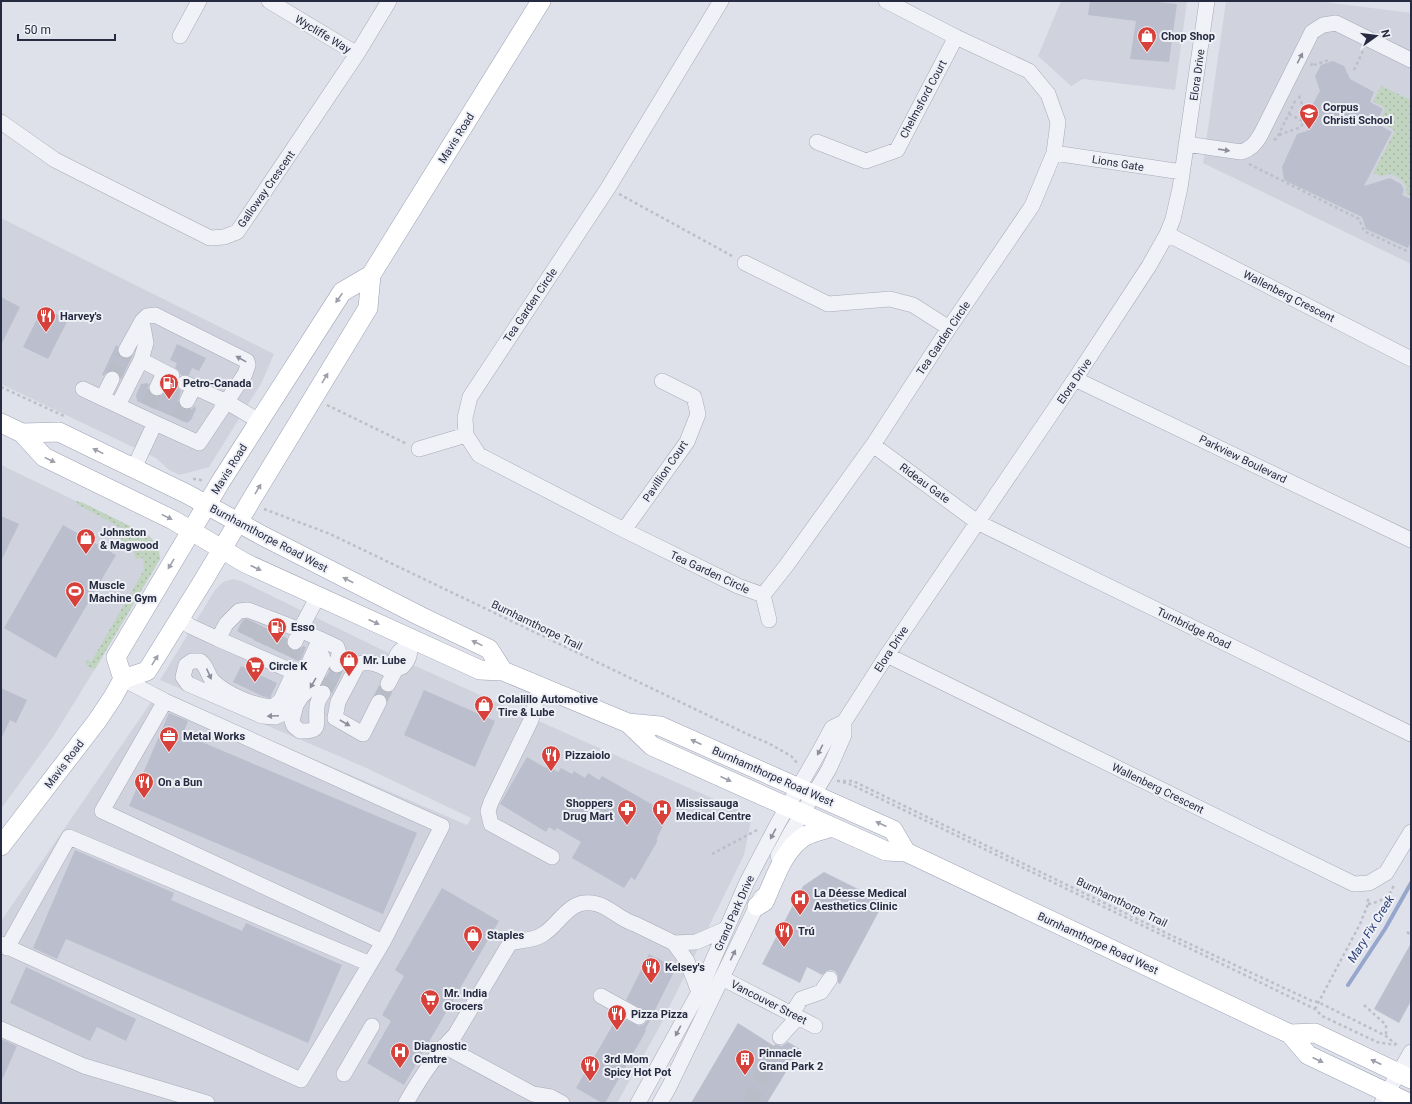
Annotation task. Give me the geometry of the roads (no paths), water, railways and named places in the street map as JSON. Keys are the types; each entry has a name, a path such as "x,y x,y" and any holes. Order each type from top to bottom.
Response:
{"main road":[{"name":"Mavis Road","path":"1,846 96,721 123,679 148,671 368,308 371,275 541,1"},
{"name":"Mavis Road","path":"123,679 116,657 191,531 259,421 342,292 371,275"},
{"name":"Burnhamthorpe Road West","path":"1,423 22,433 44,458 172,520 245,563 318,596 410,643 480,670 503,671 628,724 660,726 893,830 906,852"},
{"name":"Burnhamthorpe Road West","path":"22,433 59,432 187,494 261,535 489,649 503,671"},
{"name":"Burnhamthorpe Road West","path":"628,724 652,746 886,851 906,852 1290,1034 1308,1055 1385,1098 1409,1103"},
{"path":"757,906 764,902 789,850 806,835 832,827"},
{"name":"Burnhamthorpe Road West","path":"1290,1034 1315,1033 1405,1076"}],"street":[{"path":"180,36 199,1"},
{"name":"Wycliffe Way","path":"269,1 357,54"},
{"name":"Galloway Crescent","path":"1,122 55,160 210,238 224,237 237,232 244,222 357,54 388,1"},
{"name":"Tea Garden Circle","path":"721,1 608,188 470,396 465,418 466,435 479,455 624,530 738,586 763,595 786,566 872,445 1032,206 1054,153 1058,122 1048,94 1029,71 956,37 886,1"},
{"name":"Elora Drive","path":"806,791 819,752 832,728 844,722 887,655 1075,379 1149,266 1167,234 1177,204 1207,1"},
{"path":"1186,144 1241,152 1248,150 1255,144 1262,134 1312,32 1323,25 1336,23 1411,60"},
{"name":"Chelmsford Court","path":"817,142 866,161 897,150 956,37"},
{"name":"Lions Gate","path":"1054,153 1182,172"},
{"name":"Wallenberg Crescent","path":"1167,234 1411,359"},
{"path":"745,263 828,304 890,299 913,305 949,328"},
{"path":"83,389 118,405 174,424 199,443 245,374 248,365 246,361 155,315 147,316 142,321 126,350"},
{"path":"118,405 141,360 146,343 142,321"},
{"path":"141,360 168,374 157,388"},
{"path":"103,397 112,379"},
{"name":"Parkview Boulevard","path":"1075,379 1411,540"},
{"name":"Pavillion Court","path":"624,530 687,442 698,414 694,397 662,381"},
{"path":"187,401 190,385 227,402 259,421"},
{"path":"134,468 149,415"},
{"path":"419,449 466,435"},
{"name":"Rideau Gate","path":"872,445 977,522"},
{"name":"Turnbridge Road","path":"977,522 1411,734"},
{"path":"763,595 769,620"},
{"path":"291,633 318,596"},
{"path":"218,639 226,624 238,611 248,610 254,617 317,645 337,647 339,653 337,665"},
{"path":"180,619 190,626 218,639 242,642 272,656 292,668"},
{"path":"379,702 363,734 335,718 338,702 358,664 370,662 379,665 393,675 394,662 400,649 410,643"},
{"path":"292,668 282,714 275,717 262,716 188,684 183,677 186,665 192,661 200,661 206,665 212,681 230,694 264,706 273,707 281,700 292,668 317,645"},
{"path":"317,645 324,661 311,687 300,697 296,705 292,721 294,726 300,731 311,732 315,729 317,724 318,702 323,693"},
{"name":"Wallenberg Crescent","path":"887,655 1354,884 1370,883 1386,873 1411,832"},
{"path":"123,679 165,701 442,826 383,942 370,964 301,1080 4,946 70,837 370,964"},
{"path":"540,687 531,720 488,811 491,824 552,857"},
{"path":"165,701 102,811 383,942"},
{"name":"Grand Park Drive","path":"638,1103 699,992 747,882 806,791"},
{"name":"Grand Park Drive","path":"660,1103 757,906 779,855 795,810"},
{"path":"406,1103 428,1067 444,1046 455,1035 510,943 530,940 542,935 568,909 580,904 590,902 599,904 628,922 640,926 674,943 687,961 699,992"},
{"path":"674,943 696,942 726,929"},
{"name":"Vancouver Street","path":"722,978 815,1026"},
{"path":"780,1037 795,1016 801,999 821,992 830,979"},
{"path":"601,996 639,1017"},
{"path":"344,1074 372,1026"},
{"path":"1,1030 84,1066 207,1103"},
{"path":"444,1046 533,1094 551,1098 562,1103"},
{"path":"1385,1098 1405,1076 1411,1052"}],"waterway":[{"name":"Mary Fix Creek","path":"1348,985 1385,929 1411,883"}],"tunnel":[{"path":"112,379 126,350"},
{"path":"148,406 157,388"},
{"path":"177,418 187,401"},
{"path":"245,635 252,621"},
{"path":"260,643 267,628"},
{"path":"275,650 282,636"},
{"path":"289,656 295,642"},
{"path":"323,693 337,665"},
{"path":"379,702 388,684"},
{"path":"750,1103 780,1037"}],"place":[{"name":"Chop Shop","path":"1147,53"},
{"name":"Corpus Christi School","path":"1309,130"},
{"name":"Harvey's","path":"46,333"},
{"name":"Petro-Canada","path":"169,400"},
{"name":"Johnston & Magwood","path":"86,555"},
{"name":"Muscle Machine Gym","path":"75,608"},
{"name":"Esso","path":"277,644"},
{"name":"Mr. Lube","path":"349,677"},
{"name":"Circle K","path":"255,683"},
{"name":"Colalillo Automotive Tire & Lube","path":"484,722"},
{"name":"Metal Works","path":"169,753"},
{"name":"Pizzaiolo","path":"551,772"},
{"name":"On a Bun","path":"144,799"},
{"name":"Shoppers Drug Mart","path":"627,826"},
{"name":"Mississauga Medical Centre","path":"662,826"},
{"name":"La Déesse Medical Aesthetics Clinic","path":"800,916"},
{"name":"Trú","path":"784,948"},
{"name":"Staples","path":"473,952"},
{"name":"Kelsey's","path":"651,984"},
{"name":"Mr. India Grocers","path":"430,1016"},
{"name":"Pizza Pizza","path":"617,1031"},
{"name":"Diagnostic Centre","path":"400,1069"},
{"name":"Pinnacle Grand Park 2","path":"745,1076"},
{"name":"3rd Mom Spicy Hot Pot","path":"590,1082"}]}
